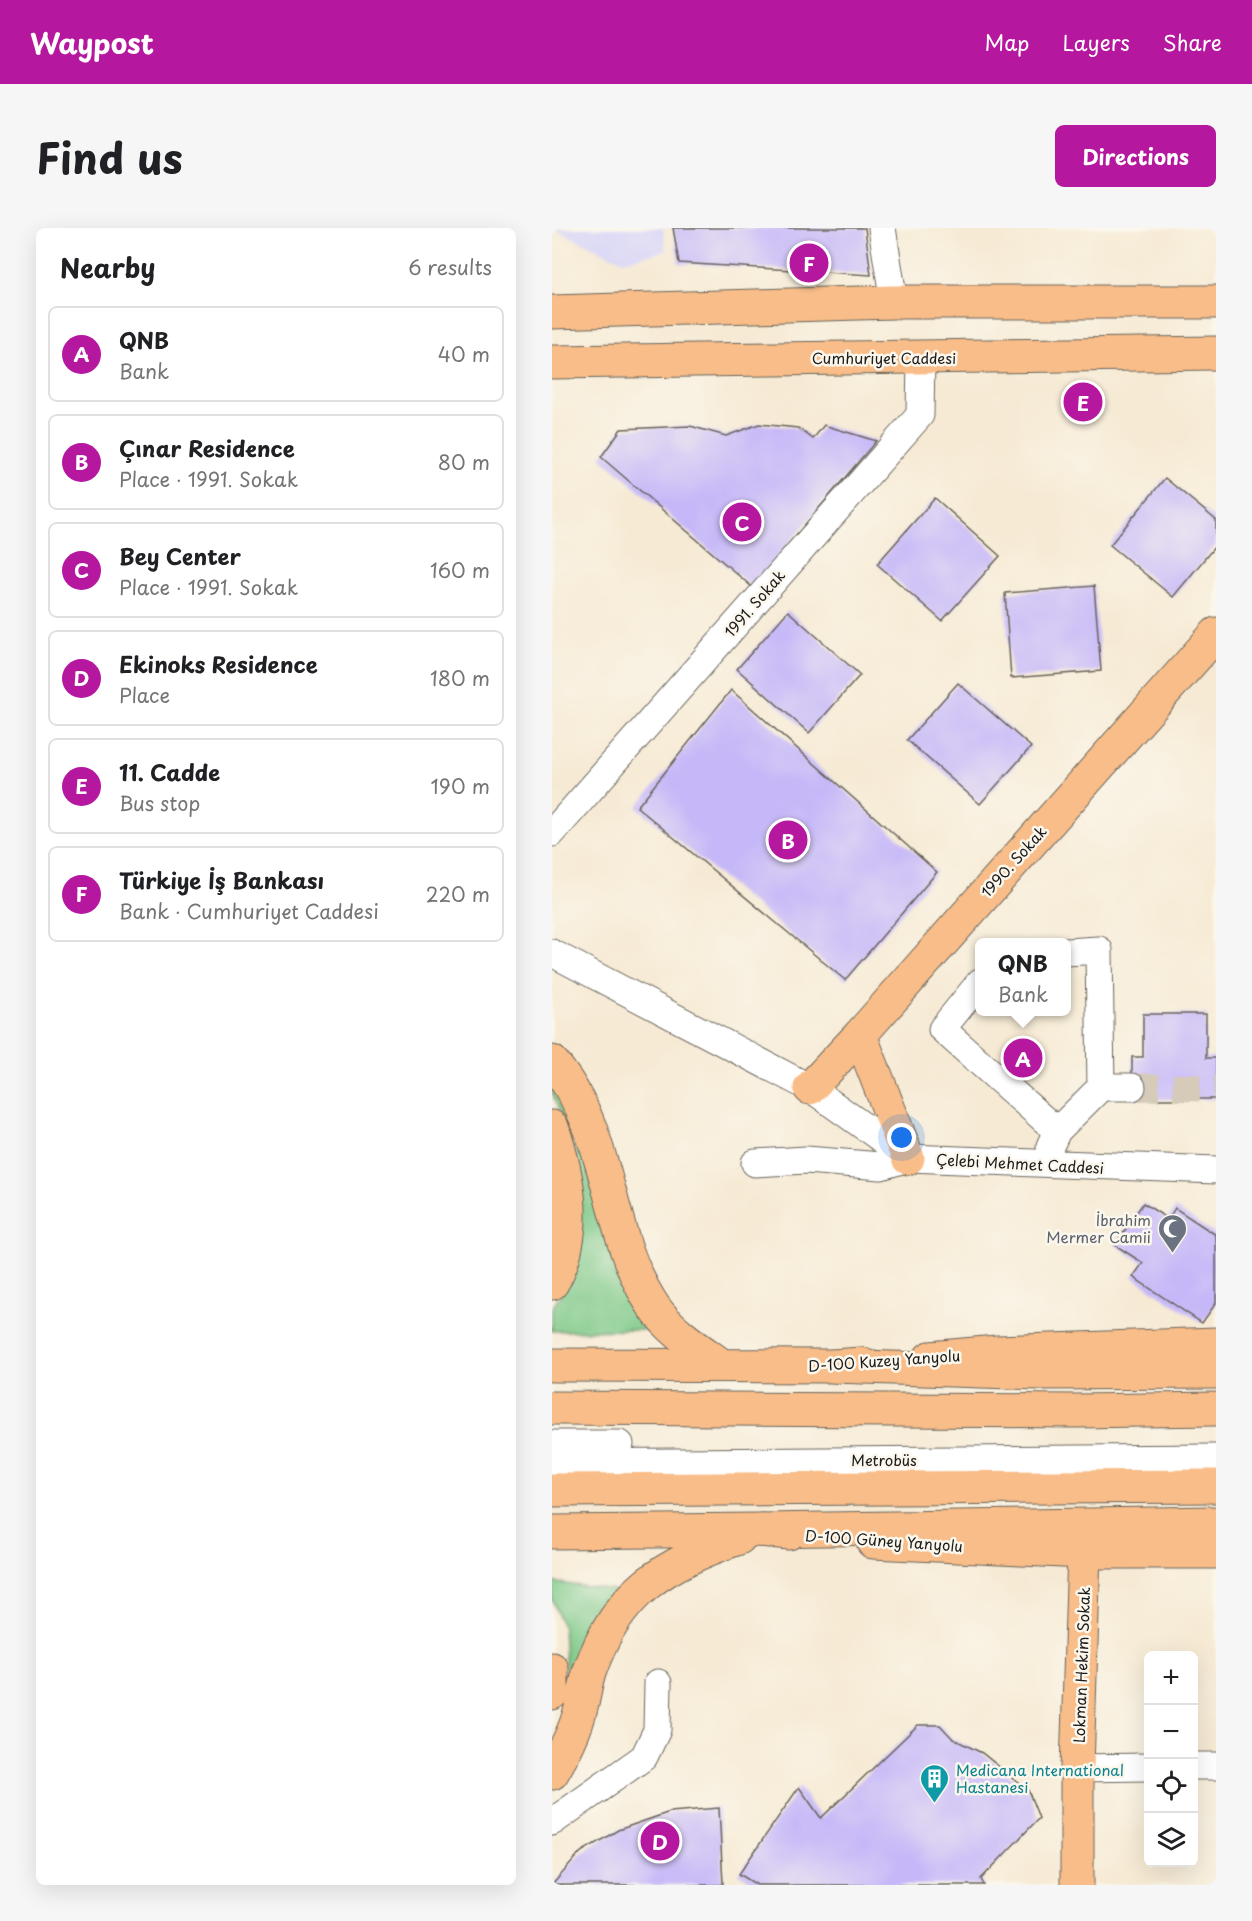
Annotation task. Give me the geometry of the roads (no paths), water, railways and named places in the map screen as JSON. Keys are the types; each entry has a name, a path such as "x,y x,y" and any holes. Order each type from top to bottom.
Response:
{"main road":[{"path":"552,289 666,307"},
{"path":"552,312 894,302 1216,302"},
{"name":"Cumhuriyet Caddesi","path":"565,361 1216,353"},
{"path":"552,378 565,361"},
{"name":"1990. Sokak","path":"810,1088 861,1035 1216,634"},
{"path":"861,1035 908,1158"},
{"path":"552,1062 562,1073 583,1110 610,1185 627,1248 637,1275 654,1307 670,1326 720,1364"},
{"path":"552,1127 563,1166 570,1205 567,1248 552,1282"},
{"name":"D-100 Kuzey Yanyolu","path":"552,1365 834,1366 997,1352 1216,1344"},
{"path":"834,1366 1041,1373 1216,1372"},
{"path":"552,1408 1076,1411 1216,1409"},
{"path":"552,1490 1216,1486"},
{"path":"552,1773 567,1748 590,1672 602,1640 616,1615 637,1592 679,1562 702,1551 761,1530 1216,1523"},
{"name":"D-100 Güney Yanyolu","path":"552,1532 761,1530 856,1541 1084,1552 1216,1552"},
{"name":"Lokman Hekim Sokak","path":"1077,1885 1077,1768 1084,1552"},
{"path":"552,1668 552,1694"}],"street":[{"path":"882,228 894,302"},
{"name":"1991. Sokak","path":"552,833 920,415 921,358"},
{"path":"1071,952 1099,950 1101,1087"},
{"path":"552,953 810,1088 908,1158"},
{"path":"975,988 942,1029 1057,1131"},
{"path":"1042,1164 1057,1131 1101,1087 1132,1087"},
{"path":"755,1163 806,1160 881,1167 908,1158"},
{"name":"Çelebi Mehmet Caddesi","path":"908,1158 1216,1170"},
{"name":"Metrobüs","path":"552,1444 1216,1441"},
{"name":"Metrobüs","path":"552,1463 1216,1458"},
{"path":"552,1822 644,1757 657,1730 658,1683"},
{"path":"1198,1766 1216,1766"},
{"path":"1077,1768 1144,1767"}],"tunnel":[{"path":"1132,1087 1216,1088"}],"place":[{"name":"Türkiye İş Bankası","path":"809,263"},
{"name":"11. Cadde","path":"1083,402"},
{"name":"Bey Center","path":"742,522"},
{"name":"Çınar Residence","path":"788,840"},
{"name":"QNB","path":"1023,1058"},
{"name":"İbrahim Mermer Camii","path":"1172,1254"},
{"name":"Medicana International Hastanesi","path":"935,1804"},
{"name":"Ekinoks Residence","path":"660,1841"}]}
